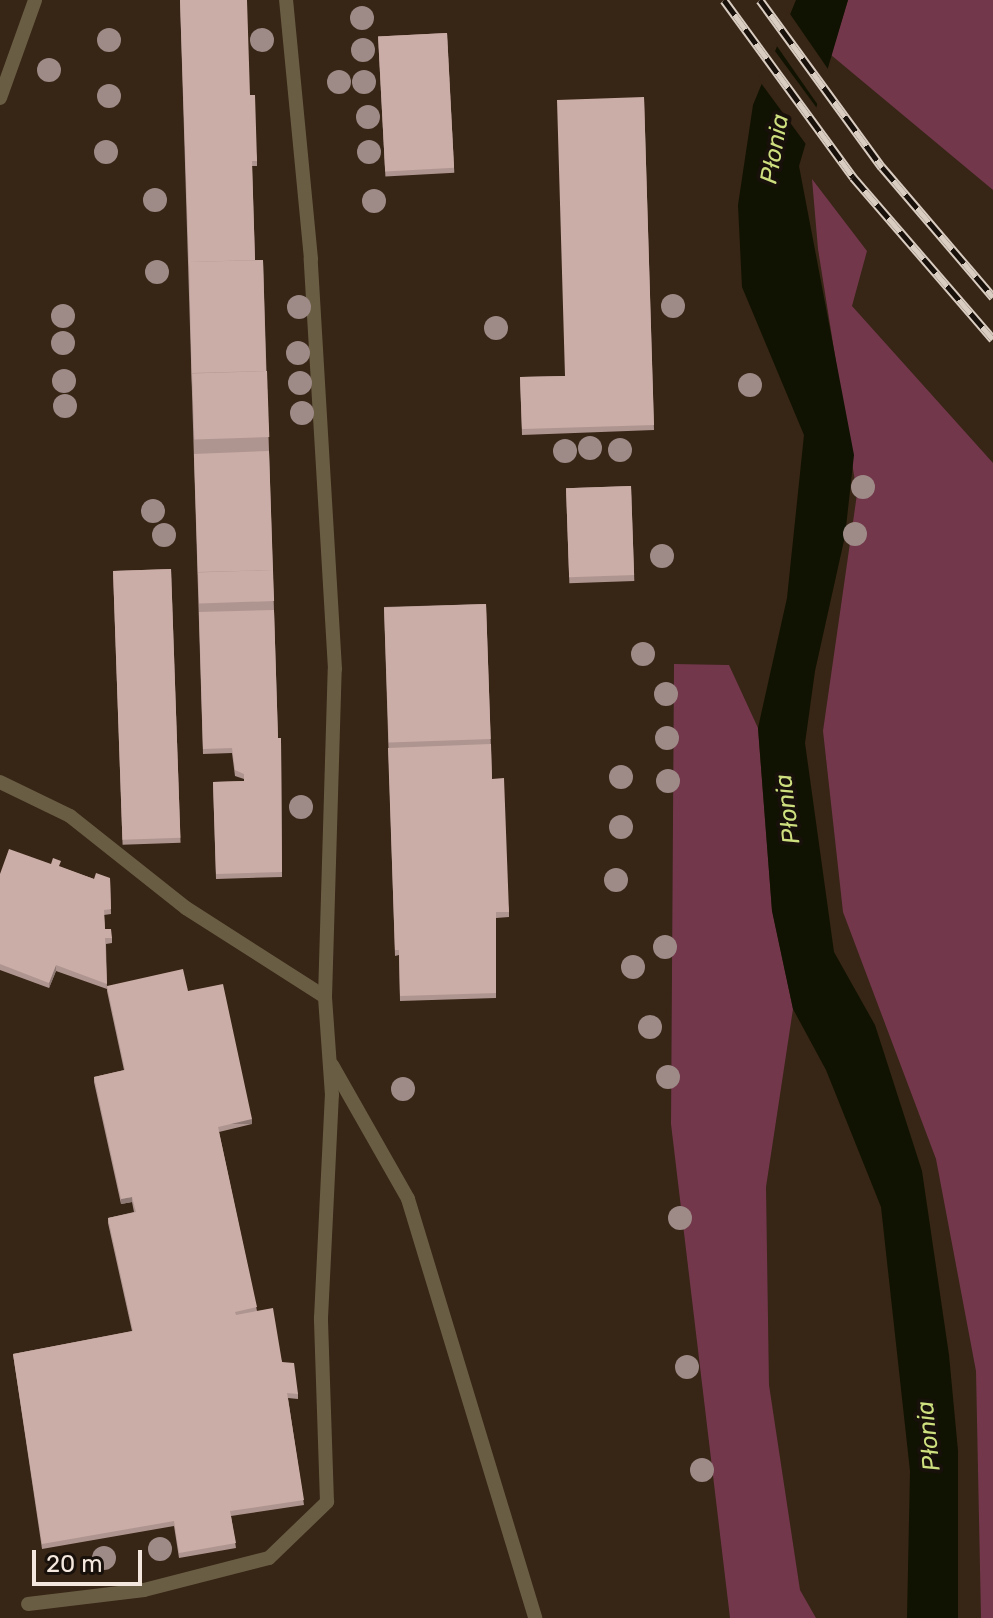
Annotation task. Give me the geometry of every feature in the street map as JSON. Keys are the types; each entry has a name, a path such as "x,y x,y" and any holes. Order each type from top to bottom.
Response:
{"lane":[{"path":"0,98 35,0"},
{"path":"28,1604 144,1590 269,1558 327,1502 321,1318 332,1095 325,997 335,669 311,259 286,0"},
{"path":"0,782 70,816 186,908 325,997"},
{"path":"330,1061 408,1199 535,1618"}],"shaded area":[{"path":"848,0 993,0 993,190 831,55"},
{"path":"812,179 867,251 852,306 993,463 993,1618 981,1618 976,1371 936,1159 843,912 823,731 857,494 818,249"},
{"path":"674,664 729,665 758,728 772,910 793,1009 766,1187 769,1385 800,1590 816,1618 730,1618 671,1124"}],"water":[{"name":"Płonia","path":"796,0 848,0 799,166 854,455 845,536 815,671 805,743 834,952 875,1025 922,1171 949,1355 958,1451 958,1618 907,1618 910,1471 881,1207 826,1070 793,1009 772,911 758,728 787,598 804,435 742,287 738,205 753,105"}],"pier":[{"path":"788,11 830,72 820,108 774,42"},
{"path":"772,47 819,111 808,147 758,79"}],"building":[{"path":"180,0 247,0 250,95 255,95 257,161 252,161 255,260 189,262 189,267"},
{"path":"447,33 454,168 385,171 378,37"},
{"path":"644,97 654,425 522,429 520,377 565,376 557,100"},
{"path":"263,260 266,371 192,373 192,387 189,262"},
{"path":"267,371 269,437 194,440 192,374"},
{"path":"269,451 273,570 198,572 198,576 194,454"},
{"path":"631,486 634,575 569,577 566,488"},
{"path":"171,569 180,838 122,840 113,571"},
{"path":"273,570 274,601 199,604 198,573"},
{"path":"486,604 491,739 389,742 384,608"},
{"path":"274,610 278,738 281,738 282,872 216,874 213,782 244,781 244,774 235,770 232,748 203,749 199,612"},
{"path":"491,744 492,779 504,778 509,912 496,912 496,993 400,996 399,950 395,950 388,748"},
{"path":"9,849 51,864 53,858 61,861 59,866 94,879 96,873 110,878 111,909 104,910 105,929 111,929 112,938 105,938 107,984 56,965 49,983 0,964 0,874"},
{"path":"183,969 188,991 223,984 252,1119 218,1127 257,1307 235,1312 236,1315 273,1308 282,1362 294,1363 298,1394 287,1393 304,1500 230,1511 236,1543 179,1553 174,1521 42,1544 13,1354 133,1331 108,1218 136,1212 132,1197 121,1199 94,1077 125,1070 107,986"}],"railway":[{"path":"724,0 853,177 993,339"},
{"path":"760,0 882,167 993,297"}]}
